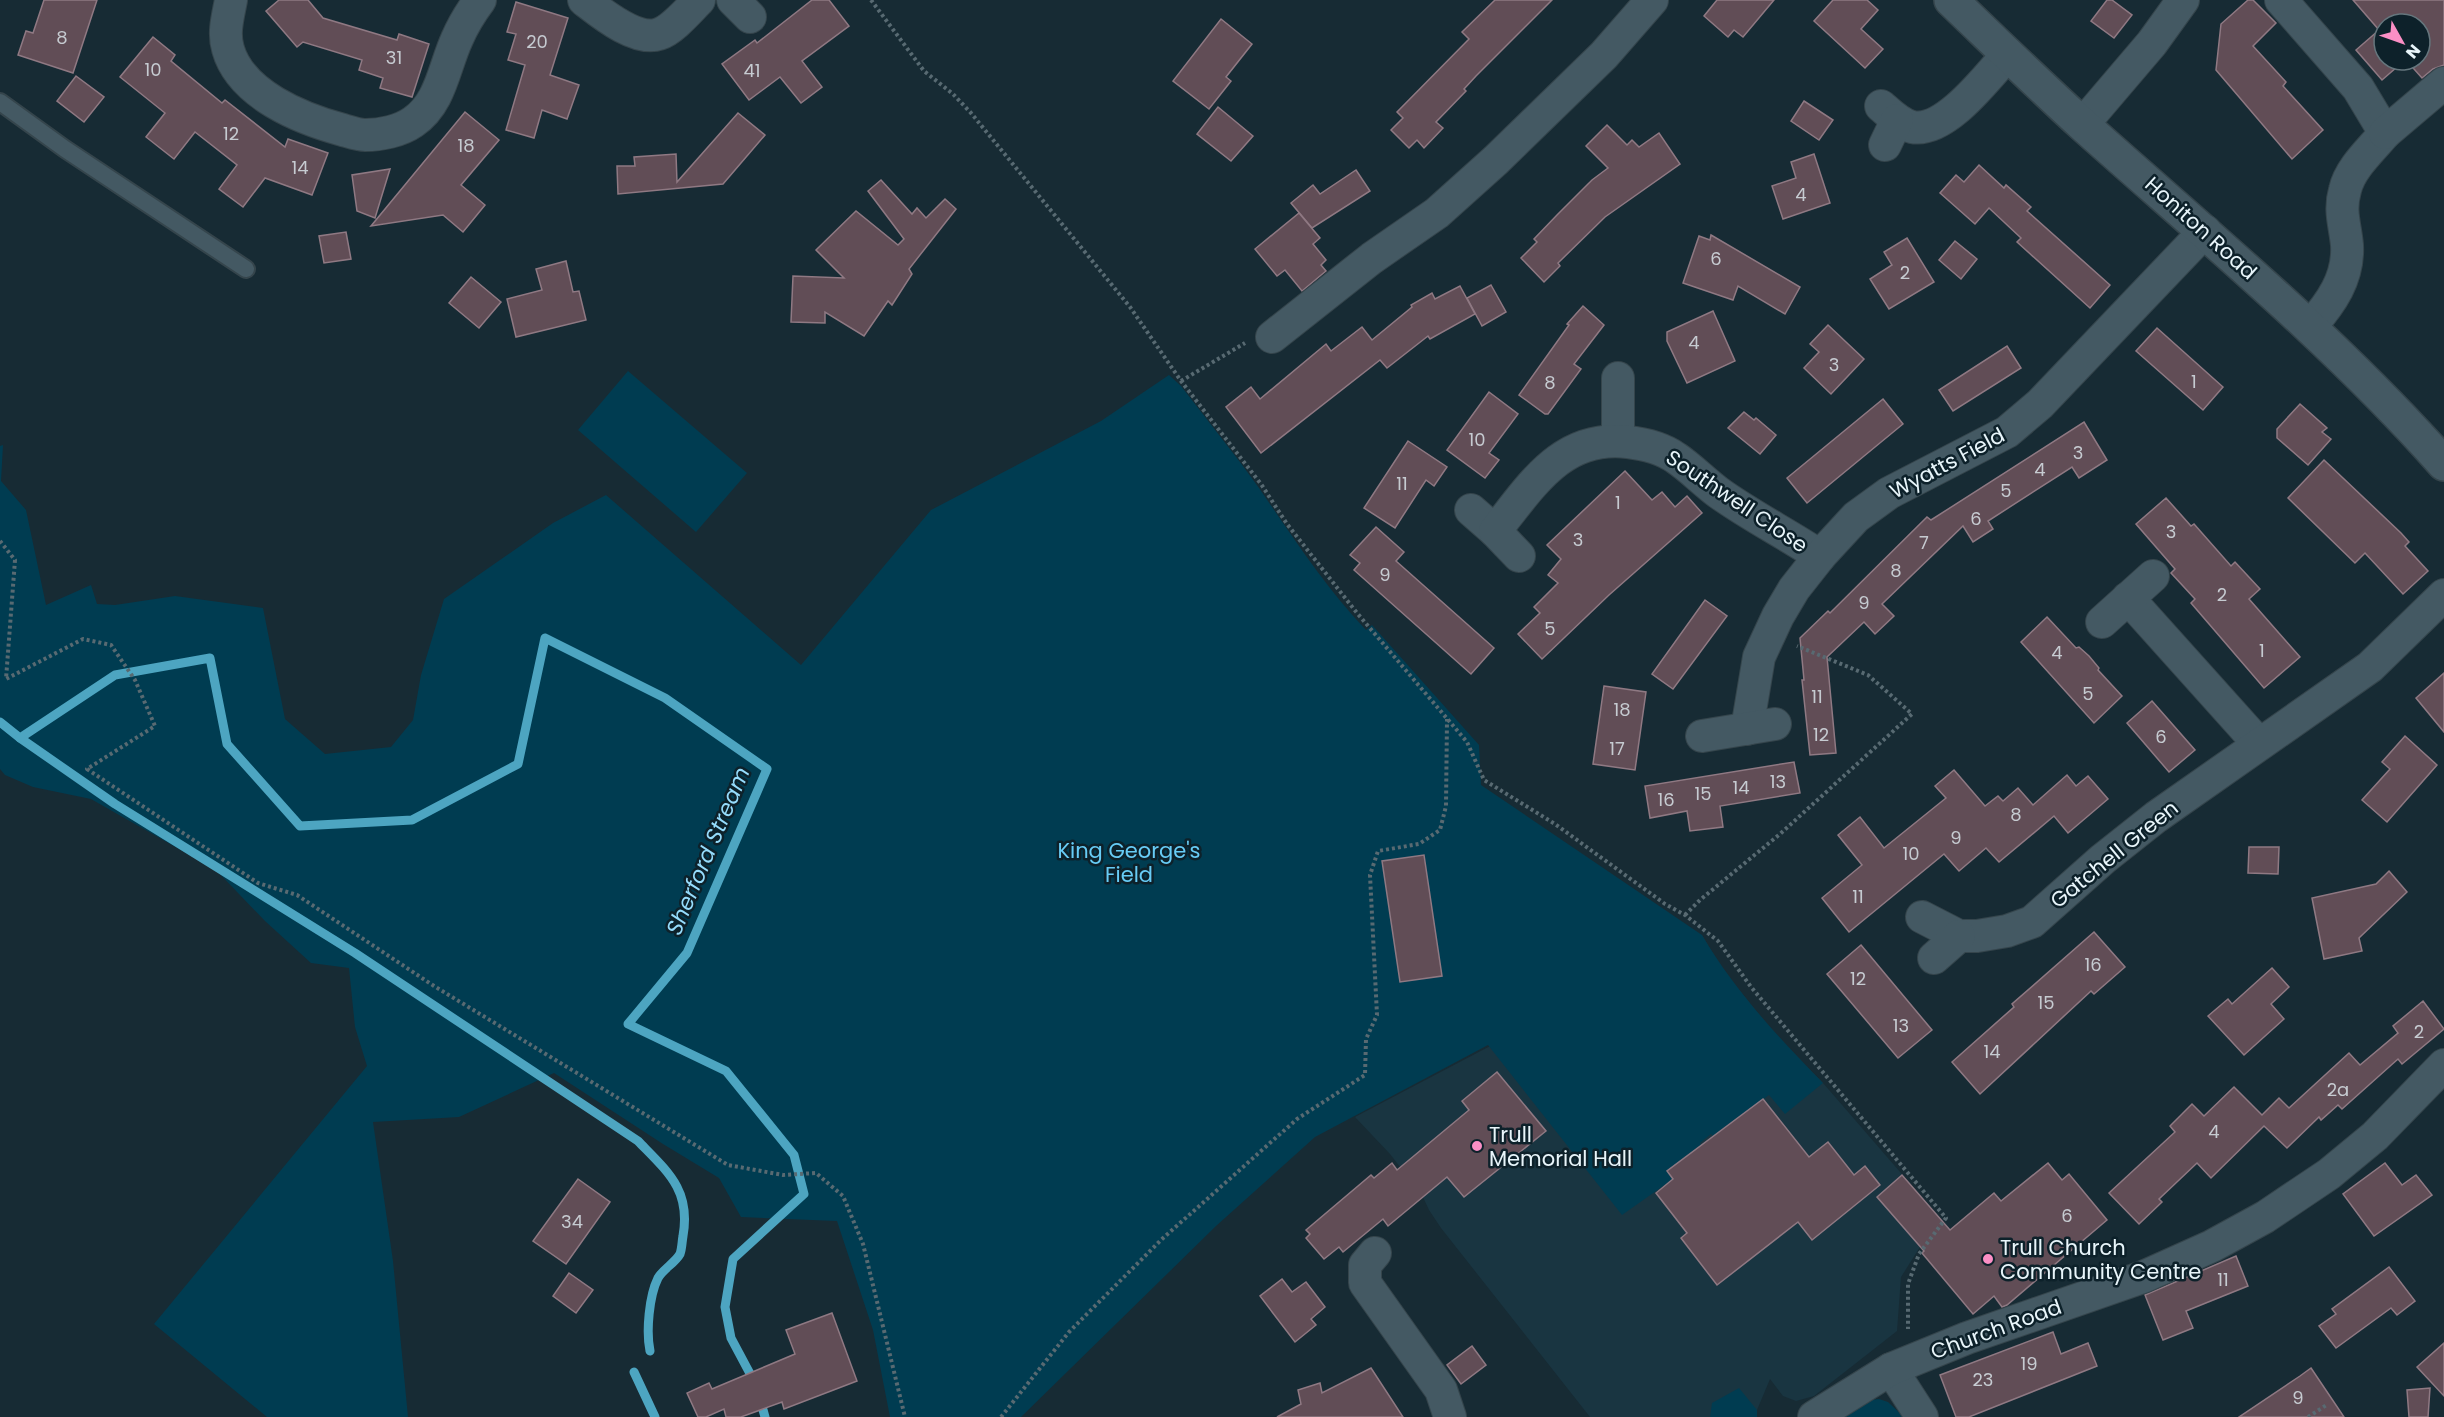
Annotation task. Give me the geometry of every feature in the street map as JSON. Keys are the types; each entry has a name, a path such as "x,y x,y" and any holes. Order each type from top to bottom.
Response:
{"street":[{"path":"231,0 225,26 228,50 242,74 264,95 288,111 364,135 394,131 414,122 430,105 443,78 456,40 480,0"},
{"path":"584,0 623,27 639,34 659,34 699,0"},
{"path":"1272,337 1372,258 1437,213 1496,160 1604,55 1652,0"},
{"name":"Honiton Road","path":"1951,0 2083,124 2310,327 2400,415 2444,464"},
{"path":"2083,124 2152,43 2183,0"},
{"path":"2281,0 2358,88 2385,133"},
{"path":"1888,124 1913,127 1935,123 1956,111 2008,54"},
{"path":"2310,327 2333,301 2342,281 2347,246 2341,213 2345,187 2359,164 2385,133 2444,83"},
{"name":"Wyatts Field","path":"1702,736 1761,726 1759,657 1768,635 1794,589 1820,556 1856,517 1889,493 2007,432 2040,404 2205,231"},
{"path":"1618,378 1618,441"},
{"name":"Southwell Close","path":"1495,531 1548,467 1571,450 1593,443 1618,441 1643,444 1675,457 1718,492 1820,556"},
{"path":"1471,510 1519,556"},
{"path":"2102,622 2153,576"},
{"name":"Gatchell Green","path":"1959,936 1977,936 2007,931 2032,922 2103,859 2156,817 2370,667 2444,595"},
{"path":"2128,598 2259,744"},
{"path":"1922,917 1959,936 1934,958"},
{"name":"Church Road","path":"1814,1417 1903,1364 2143,1277 2212,1246 2265,1217 2329,1174 2375,1136 2444,1065"},
{"path":"1375,1253 1365,1265 1365,1283 1441,1390 1449,1417"},
{"path":"1903,1364 1922,1417"}],"lane":[{"path":"0,102 65,149 246,269"}],"path":[{"path":"871,0 924,71 953,94 970,113 1130,307 1181,381 1261,483 1287,524 1357,613 1467,742 1484,780 1555,824 1665,904 1685,915 1718,941 1751,987 1946,1218 1919,1254 1908,1284 1908,1332 1903,1364"},
{"path":"1181,381 1253,338 1272,337"},
{"path":"0,541 15,560 6,679 83,639 111,645 135,681 154,726 87,769 258,882 297,895 434,986 728,1165 783,1174 816,1173 843,1196 863,1244 905,1417"},
{"path":"1685,915 1830,790 1912,714 1868,675 1768,635"},
{"path":"1000,1417 1069,1332 1161,1240 1297,1119 1365,1075 1366,1040 1377,1015 1370,875 1378,851 1419,844 1440,830 1446,806 1446,717"},
{"path":"2308,1417 2328,1404"}],"shaded area":[{"path":"1702,935 1723,970 1775,1034 1823,1083 1939,1217 1901,1277 1897,1331 1814,1396 1796,1401 1783,1396 1770,1379 1757,1410 1757,1417 1590,1417 1441,1228 1422,1195 1390,1154 1355,1117"}],"green space":[{"path":"628,371 747,473 696,532 578,430"},
{"name":"King George's Field","path":"1169,375 1181,386 1240,462 1310,561 1351,614 1366,630 1372,625 1479,745 1481,785 1702,935 1743,994 1823,1083 1785,1114 1769,1095 1713,1136 1711,1134 1700,1143 1701,1145 1667,1171 1673,1179 1622,1215 1488,1045 1315,1137 1216,1226 1021,1417 890,1417 873,1330 837,1221 741,1217 719,1178 554,1073 459,1117 373,1122 393,1261 408,1417 267,1417 154,1324 367,1066 355,1027 349,968 311,963 265,921 216,870 91,799 33,787 5,775 0,769 0,446 3,445 1,481 26,510 46,605 91,585 97,604 115,605 175,596 263,608 285,719 325,754 391,747 413,720 421,675 444,599 553,523 606,495 801,665 931,510 1101,421"},
{"path":"1739,1388 1757,1410 1757,1417 1710,1417 1712,1403"},
{"path":"1879,1399 1888,1402 1904,1417 1842,1417 1870,1400"}],"building":[{"path":"44,0 97,0 73,73 18,55 26,31 33,33"},
{"path":"279,0 308,0 323,18 397,40 399,34 429,44 412,97 380,88 383,78 359,70 362,60 303,42 297,47 266,11"},
{"path":"812,0 829,0 849,26 802,61 822,87 801,103 780,77 749,100 722,64 755,40 757,43"},
{"path":"1495,0 1552,0 1464,89 1466,91 1436,122 1443,128 1424,148 1417,140 1409,148 1391,130 1403,118 1397,112 1469,39 1462,32"},
{"path":"1717,0 1774,0 1743,37 1734,30 1728,37 1704,16"},
{"path":"1833,0 1867,0 1878,10 1861,29 1883,49 1865,68 1814,21"},
{"path":"2107,0 2112,0 2132,15 2114,38 2091,21"},
{"path":"2248,0 2253,0 2276,23 2253,46 2286,82 2283,86 2323,130 2292,159 2216,70 2221,24"},
{"path":"2353,0 2444,0 2444,65 2432,70 2432,12 2372,12 2372,22"},
{"path":"516,2 568,18 550,75 579,85 567,119 542,110 534,138 506,130 525,65 508,60 516,34 507,32"},
{"path":"1221,19 1252,44 1226,77 1231,81 1209,109 1173,81"},
{"path":"2372,36 2372,68 2356,50"},
{"path":"153,37 175,55 171,61 222,103 225,100 285,147 288,139 328,153 312,195 265,178 243,207 219,189 237,165 195,132 174,159 146,137 165,113 120,77"},
{"path":"2375,72 2391,72 2382,80"},
{"path":"2417,72 2429,72 2422,78"},
{"path":"76,76 104,97 84,122 57,101"},
{"path":"1804,101 1833,120 1819,140 1791,121"},
{"path":"1218,107 1253,136 1231,161 1197,134"},
{"path":"465,112 499,140 461,185 485,205 463,232 443,215 371,226"},
{"path":"738,113 765,135 723,184 618,194 617,166 635,166 634,157 676,154 677,182"},
{"path":"1607,125 1627,145 1632,140 1639,147 1659,133 1680,164 1605,217 1558,263 1560,266 1544,282 1521,258 1537,242 1534,239 1557,215 1592,180 1608,168 1586,146"},
{"path":"1814,154 1830,203 1783,219 1772,186 1796,178 1791,162"},
{"path":"1979,165 2004,188 2006,185 2031,207 2027,211 2110,285 2090,308 2017,242 2021,238 1989,208 1975,224 1940,193 1956,175 1964,182"},
{"path":"390,169 375,218 357,211 352,175"},
{"path":"1356,170 1370,191 1312,228 1291,203 1313,185 1320,194"},
{"path":"881,180 912,214 917,208 926,218 945,199 956,209 909,269 912,274 892,305 888,301 864,336 825,312 825,323 791,322 793,276 844,278 816,250 856,211 898,245 904,239 868,191"},
{"path":"1299,213 1320,238 1313,244 1326,260 1321,265 1326,271 1302,291 1285,270 1277,276 1255,249"},
{"path":"346,232 351,259 324,263 319,236"},
{"path":"1711,235 1800,287 1785,314 1738,286 1733,300 1683,283 1699,236 1710,240"},
{"path":"1907,238 1934,282 1889,309 1870,279 1892,265 1884,252"},
{"path":"1955,241 1977,259 1961,279 1939,260"},
{"path":"566,261 573,292 579,291 586,320 516,337 507,299 542,290 536,269"},
{"path":"471,277 501,302 479,328 449,303"},
{"path":"1491,285 1506,312 1482,326 1467,298"},
{"path":"1460,286 1475,314 1430,339 1428,336 1387,368 1380,360 1261,453 1226,407 1251,387 1260,399 1326,344 1331,351 1362,327 1372,340 1412,307 1411,305 1432,293 1435,299"},
{"path":"1583,306 1604,325 1574,364 1581,369 1548,414 1545,414 1519,395 1569,325 1567,324"},
{"path":"1713,311 1735,361 1687,383 1667,341 1667,332"},
{"path":"1828,325 1864,359 1831,394 1804,368 1819,352 1810,344"},
{"path":"2157,328 2223,387 2203,410 2136,351"},
{"path":"2007,346 2021,368 1953,411 1939,390"},
{"path":"1489,392 1518,414 1489,453 1499,460 1485,478 1447,450"},
{"path":"1883,399 1903,424 1807,503 1787,478"},
{"path":"2300,404 2327,428 2322,432 2331,439 2308,465 2277,438 2277,429"},
{"path":"1744,412 1754,420 1756,418 1776,435 1760,454 1728,428"},
{"path":"2084,422 2107,460 2079,478 2072,467 1988,521 1993,529 1973,542 1963,526 1882,604 1894,616 1875,634 1864,622 1827,657 1836,753 1810,755 1800,638 1828,611 1830,613 1927,517 1931,520"},
{"path":"1408,441 1447,467 1434,486 1426,480 1395,528 1364,508"},
{"path":"2324,460 2401,533 2409,542 2405,546 2428,571 2403,594 2365,553 2355,563 2288,498"},
{"path":"1625,471 1652,500 1662,492 1675,507 1687,496 1702,513 1609,595 1542,659 1518,634 1540,613 1534,607 1558,583 1548,575 1561,559 1547,545"},
{"path":"2166,498 2191,526 2194,524 2231,566 2235,562 2260,589 2249,599 2300,657 2264,688 2191,603 2195,599 2171,573 2175,569 2136,524"},
{"path":"1376,527 1404,552 1396,561 1494,648 1471,674 1354,570 1360,563 1350,555"},
{"path":"1705,600 1727,616 1673,689 1652,674"},
{"path":"2047,617 2076,648 2079,647 2089,656 2099,668 2098,670 2122,696 2094,723 2021,642"},
{"path":"2444,673 2444,732 2416,698"},
{"path":"1604,686 1646,692 1635,770 1593,764"},
{"path":"2152,701 2195,750 2169,772 2127,723"},
{"path":"2405,736 2437,765 2387,822 2362,800 2390,769 2382,762"},
{"path":"1794,762 1800,793 1720,806 1723,827 1690,831 1687,811 1650,818 1645,786"},
{"path":"1954,770 1985,806 1998,796 2003,801 2018,788 2033,805 2067,775 2076,786 2088,776 2108,799 2068,833 2054,816 1999,862 1986,848 1959,871 1944,854 1849,932 1822,898 1862,865 1838,835 1860,817 1884,848 1946,798 1935,786"},
{"path":"2249,847 2279,847 2278,874 2248,873"},
{"path":"1424,855 1442,976 1400,982 1382,861"},
{"path":"2389,871 2407,892 2359,938 2362,951 2324,959 2312,898 2376,884"},
{"path":"2094,932 2125,967 2094,994 2091,991 1980,1094 1952,1062 2014,1007 2012,1004"},
{"path":"1861,945 1932,1030 1898,1058 1827,974"},
{"path":"2272,968 2289,987 2271,1004 2284,1019 2244,1055 2208,1016 2228,999 2232,1004"},
{"path":"2423,1001 2444,1029 2402,1064 2398,1059 2342,1109 2338,1105 2321,1120 2319,1117 2287,1148 2264,1126 2211,1178 2197,1163 2159,1199 2162,1202 2139,1224 2109,1193 2175,1132 2170,1126 2192,1104 2204,1116 2234,1087 2262,1115 2279,1098 2289,1108 2349,1053 2360,1065 2398,1033 2393,1026"},
{"path":"1497,1072 1546,1131 1464,1197 1447,1177 1388,1226 1383,1219 1343,1252 1339,1247 1324,1259 1306,1238 1310,1234 1306,1230 1371,1175 1374,1178 1392,1163 1397,1170 1469,1110 1462,1101"},
{"path":"1763,1099 1809,1157 1828,1142 1854,1175 1865,1166 1880,1185 1812,1240 1798,1222 1717,1285 1681,1238 1687,1233 1656,1193 1673,1179 1667,1171"},
{"path":"2048,1163 2062,1180 2069,1174 2107,1220 2007,1305 2002,1307 1994,1296 1973,1314 1922,1253 1924,1251 1877,1197 1902,1175 1950,1230 1994,1193 2001,1201"},
{"path":"2385,1163 2402,1185 2416,1175 2432,1195 2374,1236 2343,1194"},
{"path":"578,1179 610,1202 566,1264 533,1241"},
{"path":"2236,1256 2248,1286 2186,1311 2193,1328 2163,1340 2145,1295"},
{"path":"2389,1267 2415,1301 2397,1315 2391,1308 2336,1348 2319,1326 2336,1314 2332,1309"},
{"path":"569,1273 593,1290 576,1313 553,1296"},
{"path":"1282,1279 1292,1292 1306,1282 1325,1307 1311,1319 1316,1325 1295,1342 1260,1296"},
{"path":"832,1313 857,1381 784,1409 782,1402 741,1417 726,1417 724,1409 706,1417 698,1417 687,1393 709,1383 712,1389 795,1354 786,1330"},
{"path":"2053,1332 2061,1354 2088,1343 2097,1366 1969,1417 1956,1417 1940,1375"},
{"path":"2444,1343 2444,1396 2417,1367"},
{"path":"1472,1346 1486,1365 1461,1384 1447,1365"},
{"path":"1371,1368 1403,1417 1277,1417 1301,1404 1298,1390 1320,1383 1322,1393"},
{"path":"2311,1368 2344,1417 2239,1417 2300,1376"},
{"path":"2430,1388 2428,1417 2409,1417 2407,1390"}],"waterway":[{"name":"Sherford Stream","path":"0,722 20,738 115,675 210,658 227,744 300,826 412,820 518,764 545,638 665,698 767,769 687,953 628,1024 726,1071 794,1155 804,1194 733,1259 725,1307 731,1338 755,1383"},
{"path":"20,738 115,804 355,953 638,1141 659,1162 675,1183 684,1206 685,1220 680,1254 660,1275 652,1294 648,1324 650,1351"},
{"path":"634,1372 655,1417"},
{"name":"Sherford Stream","path":"760,1399 765,1417"}],"place":[{"name":"Trull Memorial Hall","path":"1477,1146"},
{"name":"Trull Church Community Centre","path":"1988,1259"}]}
